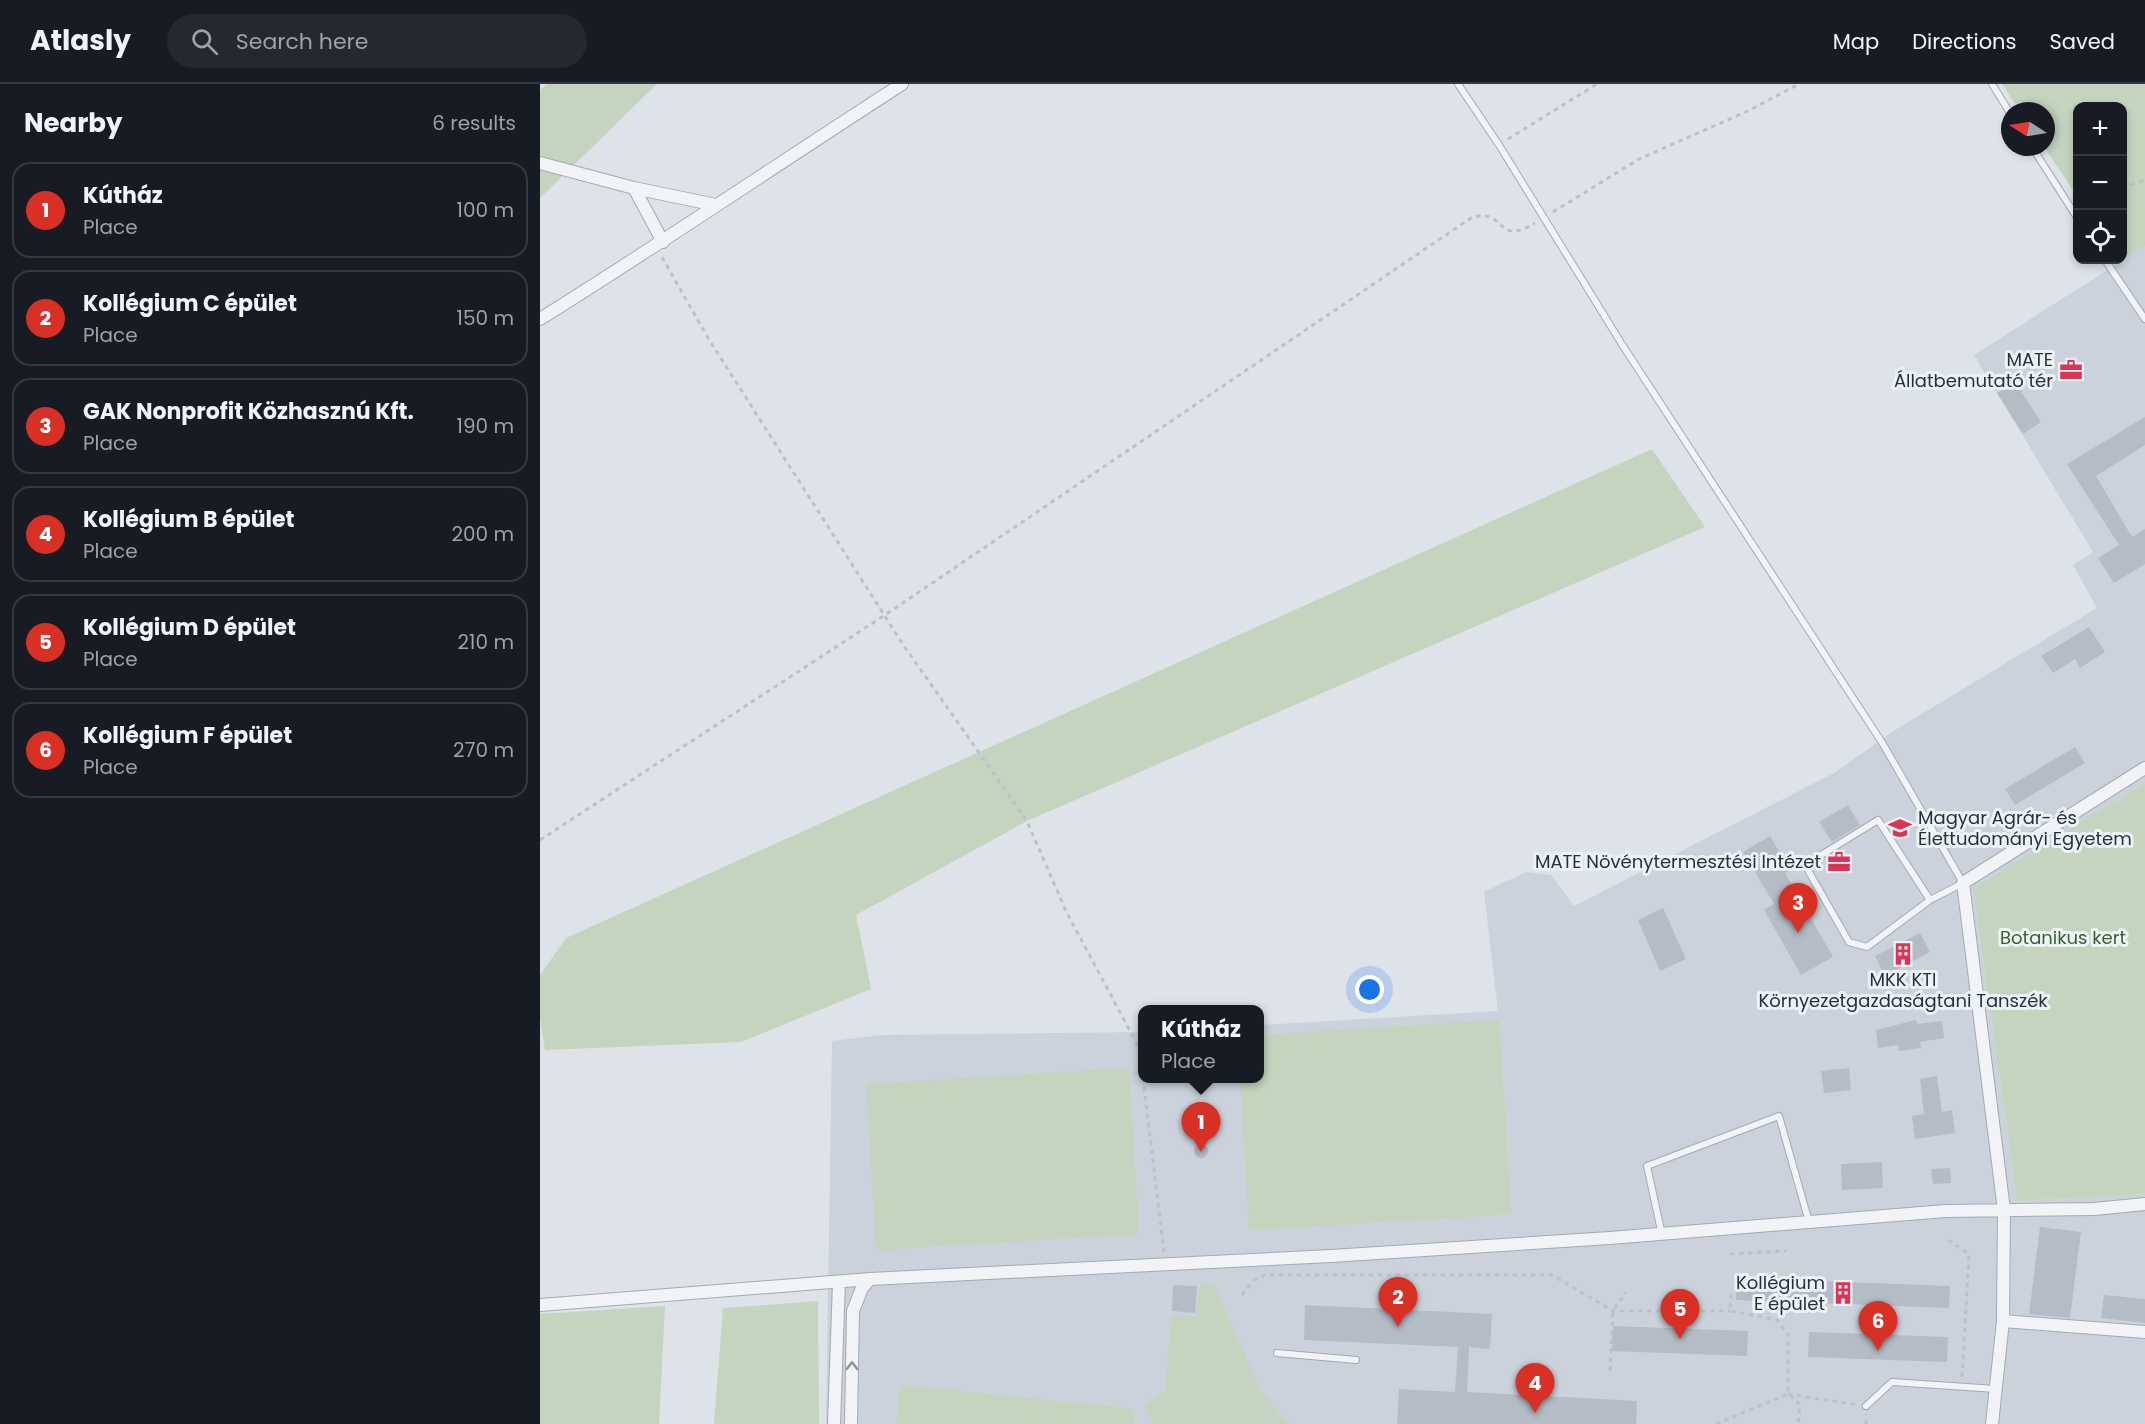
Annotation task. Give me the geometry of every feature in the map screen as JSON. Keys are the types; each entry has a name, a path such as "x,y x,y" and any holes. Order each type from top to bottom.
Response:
{"street":[{"path":"540,320 659,245 716,205 902,84"},
{"path":"540,163 634,188 716,205"},
{"path":"634,188 659,245"},
{"path":"1992,1424 2003,1320 2004,1210 1963,883 2145,768"},
{"path":"540,1305 870,1279 1662,1235 1946,1211 2094,1209 2145,1204"},
{"path":"851,1424 853,1311 862,1288 870,1279"},
{"path":"834,1424 839,1282"},
{"path":"2003,1320 2145,1332"}],"lane":[{"path":"1458,84 1499,145 1629,356 1883,744 1963,883 1930,900 1867,947 1849,942 1805,865 1878,820 1930,900"},
{"path":"1992,84 2003,102"},
{"path":"2038,156 2073,211"},
{"path":"2108,264 2145,319"},
{"path":"1662,1235 1647,1166 1779,1116 1809,1222"},
{"path":"1277,1353 1356,1360"},
{"path":"1866,1406 1892,1382 1996,1389"}],"path":[{"path":"1499,145 1597,84"},
{"path":"540,840 885,615 1471,218 1484,216 1493,218 1509,232 1516,233 1640,159 1748,111 1799,84"},
{"path":"2127,186 2145,180"},
{"path":"659,245 708,338 885,615 1027,821 1066,911 1138,1046"},
{"path":"1144,1083 1166,1263"},
{"path":"1948,1240 1969,1254 1961,1386"},
{"path":"1730,1254 1785,1251"},
{"path":"1242,1295 1254,1280 1265,1275 1552,1275 1613,1311 1730,1311 1777,1320 1788,1334 1788,1394"},
{"path":"1610,1371 1613,1311 1626,1292"},
{"path":"1730,1311 1731,1292"},
{"path":"1788,1394 1800,1404 1798,1424"},
{"path":"1716,1424 1788,1394 1866,1406"}],"shaded area":[{"name":"Magyar Agrár- és Élettudományi Egyetem","path":"2145,246 2145,783 1973,890 2017,1201 2145,1194 2145,1424 826,1424 832,1041 881,1035 1138,1032 1138,1083 1264,1083 1264,1025 1498,1011 1484,892 1526,872 1551,875 1574,906 1834,773 1895,730 2097,608 2073,565 2093,552 1974,355 2117,264 2127,264 2127,257"}],"green space":[{"path":"547,84 657,84 540,198 540,90"},
{"path":"2002,84 2145,84 2145,246 2127,257 2127,102 2073,102 2073,190 2050,156 2055,156 2055,102 2014,102"},
{"path":"1652,449 1705,527 1027,821 856,915 871,989 741,1042 545,1050 540,1018 540,975 566,938"},
{"name":"Botanikus kert","path":"2145,783 2145,1194 2017,1201 1973,889"},
{"path":"1499,1020 1511,1214 1249,1230 1240,1083 1264,1083 1264,1035"},
{"path":"1129,1068 1139,1234 876,1250 866,1084"},
{"path":"1200,1283 1214,1284 1260,1389 1289,1424 1154,1424 1144,1405 1165,1391 1172,1315 1196,1316"},
{"path":"818,1301 819,1424 714,1424 723,1308"},
{"path":"665,1306 659,1424 540,1424 540,1314"},
{"path":"900,1385 1135,1409 1134,1424 896,1424"}],"building":[{"path":"2015,382 2041,422 2023,434 1997,393"},
{"path":"2145,417 2145,445 2096,476 2132,537 2145,529 2145,564 2114,583 2098,558 2119,545 2067,464"},
{"path":"2089,627 2105,652 2080,668 2075,659 2053,673 2041,656"},
{"path":"2075,747 2085,763 2015,805 2005,789"},
{"path":"1848,805 1860,825 1832,842 1819,822"},
{"path":"1770,836 1790,870 1785,873 1833,957 1801,975 1764,910 1774,904 1743,852"},
{"path":"1663,908 1686,959 1660,971 1638,920"},
{"name":"MKK KTI Környezetgazdaságtani Tanszék","path":"1920,933 1930,952 1885,976 1875,956"},
{"path":"1916,1020 1917,1024 1942,1021 1944,1038 1920,1042 1921,1048 1899,1051 1898,1045 1878,1048 1876,1030"},
{"path":"1849,1068 1851,1090 1824,1093 1821,1071"},
{"path":"1937,1076 1942,1112 1952,1110 1955,1133 1915,1139 1912,1116 1924,1114 1920,1079"},
{"path":"1198,1144 1204,1144 1208,1151 1204,1158 1198,1158 1194,1154 1194,1148"},
{"path":"1882,1162 1883,1188 1842,1190 1841,1164"},
{"path":"1950,1168 1951,1183 1933,1184 1931,1169"},
{"path":"2040,1227 2081,1232 2070,1318 2029,1314"},
{"name":"Kollégium E épület","path":"1737,1278 1950,1286 1949,1308 1736,1300"},
{"path":"1173,1285 1197,1286 1195,1313 1172,1311"},
{"path":"2104,1295 2145,1299 2145,1323 2101,1318"},
{"path":"1305,1305 1492,1314 1490,1349 1469,1347 1467,1392 1637,1401 1636,1424 1397,1424 1399,1389 1455,1392 1458,1347 1304,1340"},
{"path":"1613,1326 1748,1331 1747,1356 1612,1351"},
{"path":"1809,1332 1948,1337 1947,1362 1808,1357"}],"place":[{"name":"MATE Állatbemutató tér","path":"2071,370"},
{"name":"Magyar Agrár- és Élettudományi Egyetem","path":"1900,828"},
{"name":"MATE Növénytermesztési Intézet","path":"1839,862"},
{"name":"GAK Nonprofit Közhasznú Kft.","path":"1798,933"},
{"name":"MKK KTI Környezetgazdaságtani Tanszék","path":"1903,954"},
{"name":"Kútház","path":"1201,1152"},
{"name":"Kollégium E épület","path":"1843,1293"},
{"name":"Kollégium C épület","path":"1398,1327"},
{"name":"Kollégium D épület","path":"1680,1339"},
{"name":"Kollégium F épület","path":"1878,1351"},
{"name":"Kollégium B épület","path":"1535,1413"}]}
